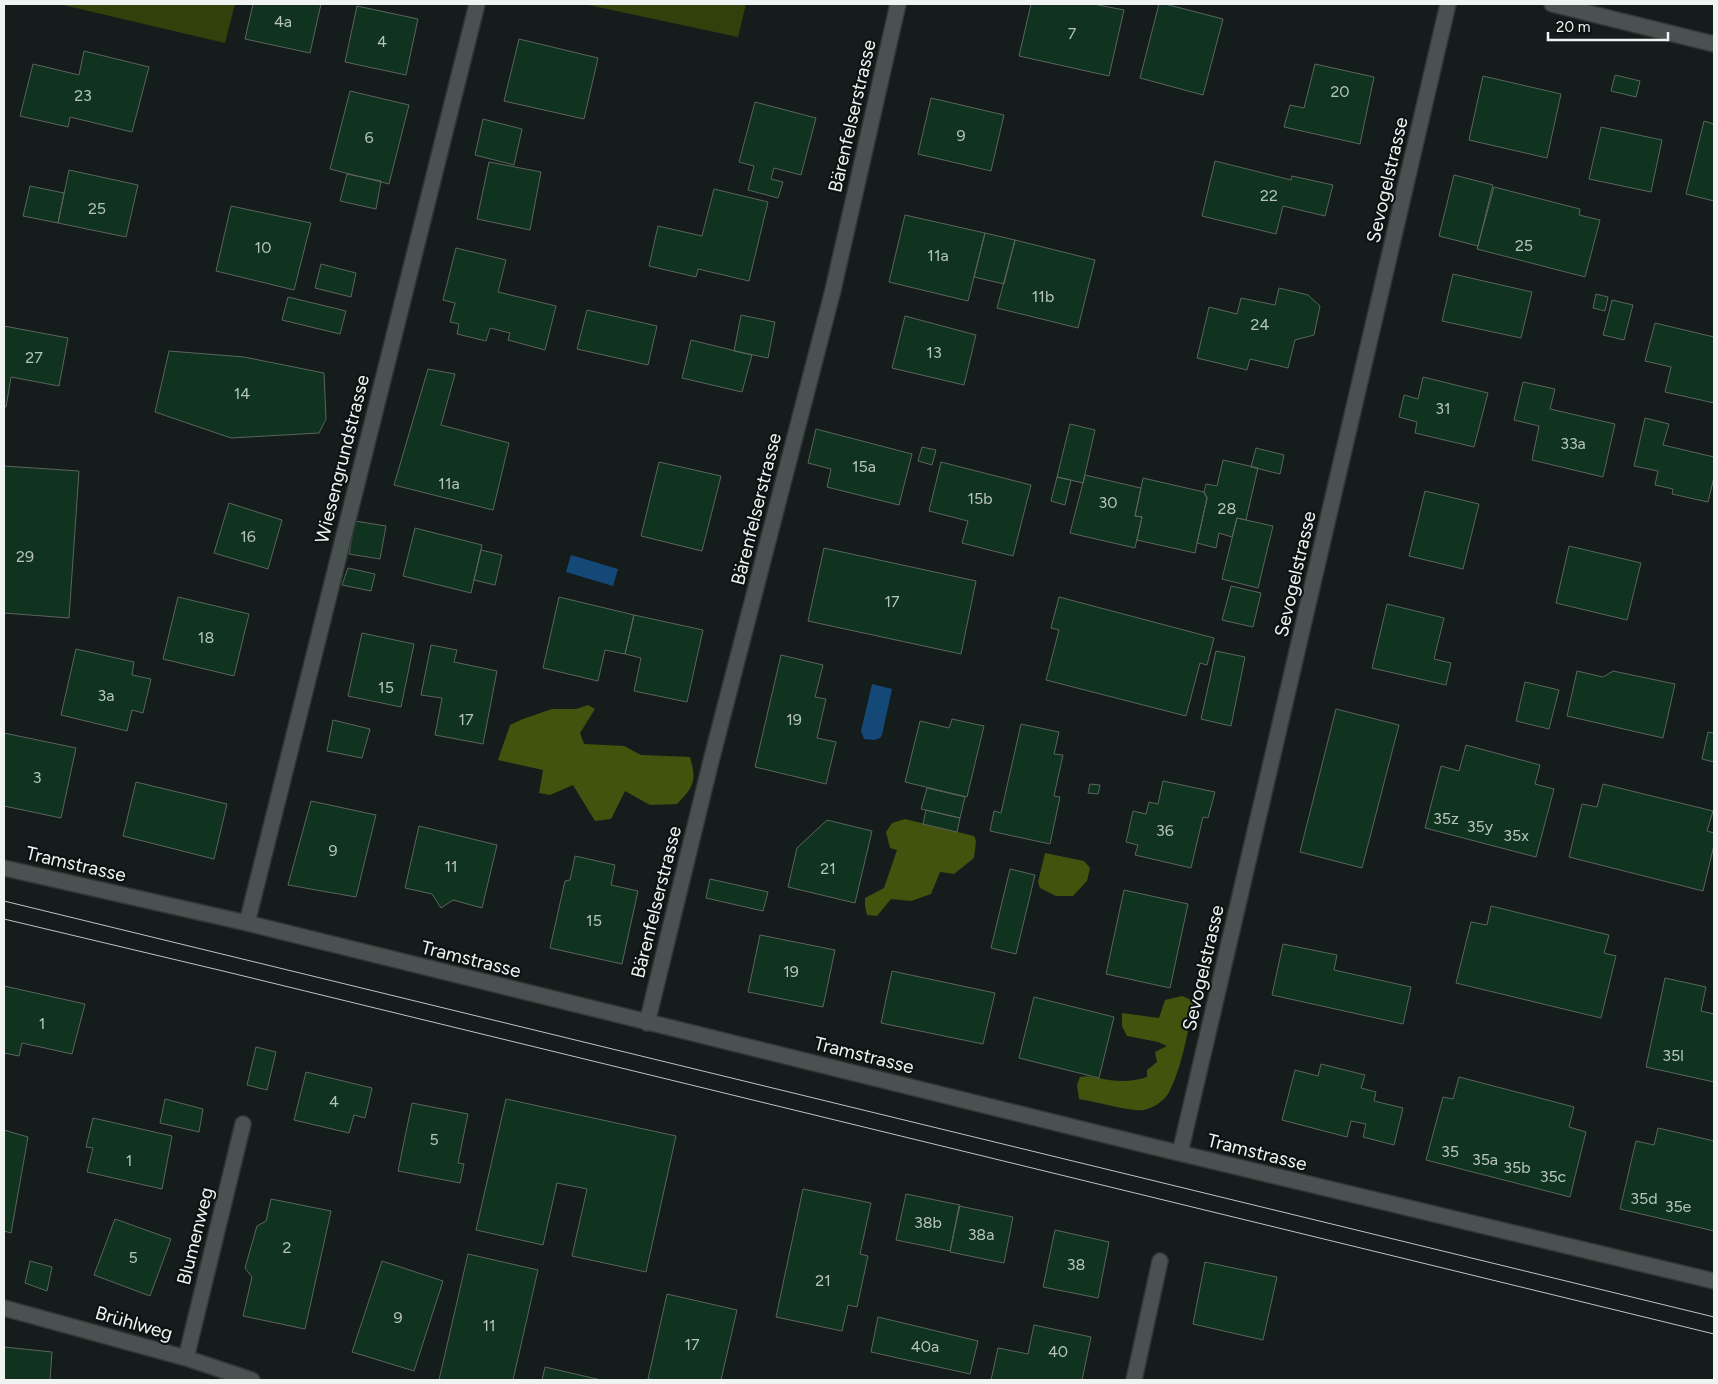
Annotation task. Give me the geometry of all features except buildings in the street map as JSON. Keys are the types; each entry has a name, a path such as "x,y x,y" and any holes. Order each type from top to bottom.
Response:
{"street":[{"name":"Wiesengrundstrasse","path":"246,923 477,4"},
{"name":"Bärenfelserstrasse","path":"647,1023 711,761 833,290 898,4"},
{"name":"Sevogelstrasse","path":"1180,1153 1448,4"},
{"path":"1552,4 1714,44"},
{"name":"Tramstrasse","path":"4,868 246,923 1180,1153 1714,1281"},
{"name":"Blumenweg","path":"186,1358 243,1124"},
{"path":"1134,1380 1160,1260"},
{"name":"Brühlweg","path":"4,1308 186,1358 252,1380"}],"green space":[{"path":"59,4 235,4 225,43"},
{"path":"584,4 746,4 738,37"},
{"path":"588,705 595,709 580,733 584,744 624,746 641,755 690,757 693,783 677,804 650,805 625,791 611,819 595,821 573,785 550,795 539,793 543,770 498,760 510,725 552,709 576,709"},
{"path":"905,819 974,836 976,841 974,858 954,874 940,872 931,894 911,901 891,899 877,916 867,915 865,898 884,888 897,850 890,848 886,832 892,823"},
{"path":"1045,853 1084,861 1090,868 1087,881 1073,896 1056,896 1040,888 1038,882"},
{"path":"1182,996 1194,1001 1185,1046 1175,1080 1163,1100 1151,1107 1138,1110 1079,1099 1077,1085 1080,1077 1087,1076 1123,1081 1147,1077 1147,1070 1157,1062 1155,1052 1167,1046 1158,1042 1127,1036 1122,1026 1122,1013 1159,1018 1165,1000"}],"water":[{"path":"571,555 618,569 613,586 566,572"},
{"path":"872,684 892,689 882,735 874,740 864,739 861,731"}],"tram line":[{"path":"4,901 1714,1317"},
{"path":"4,919 1714,1334"}]}
